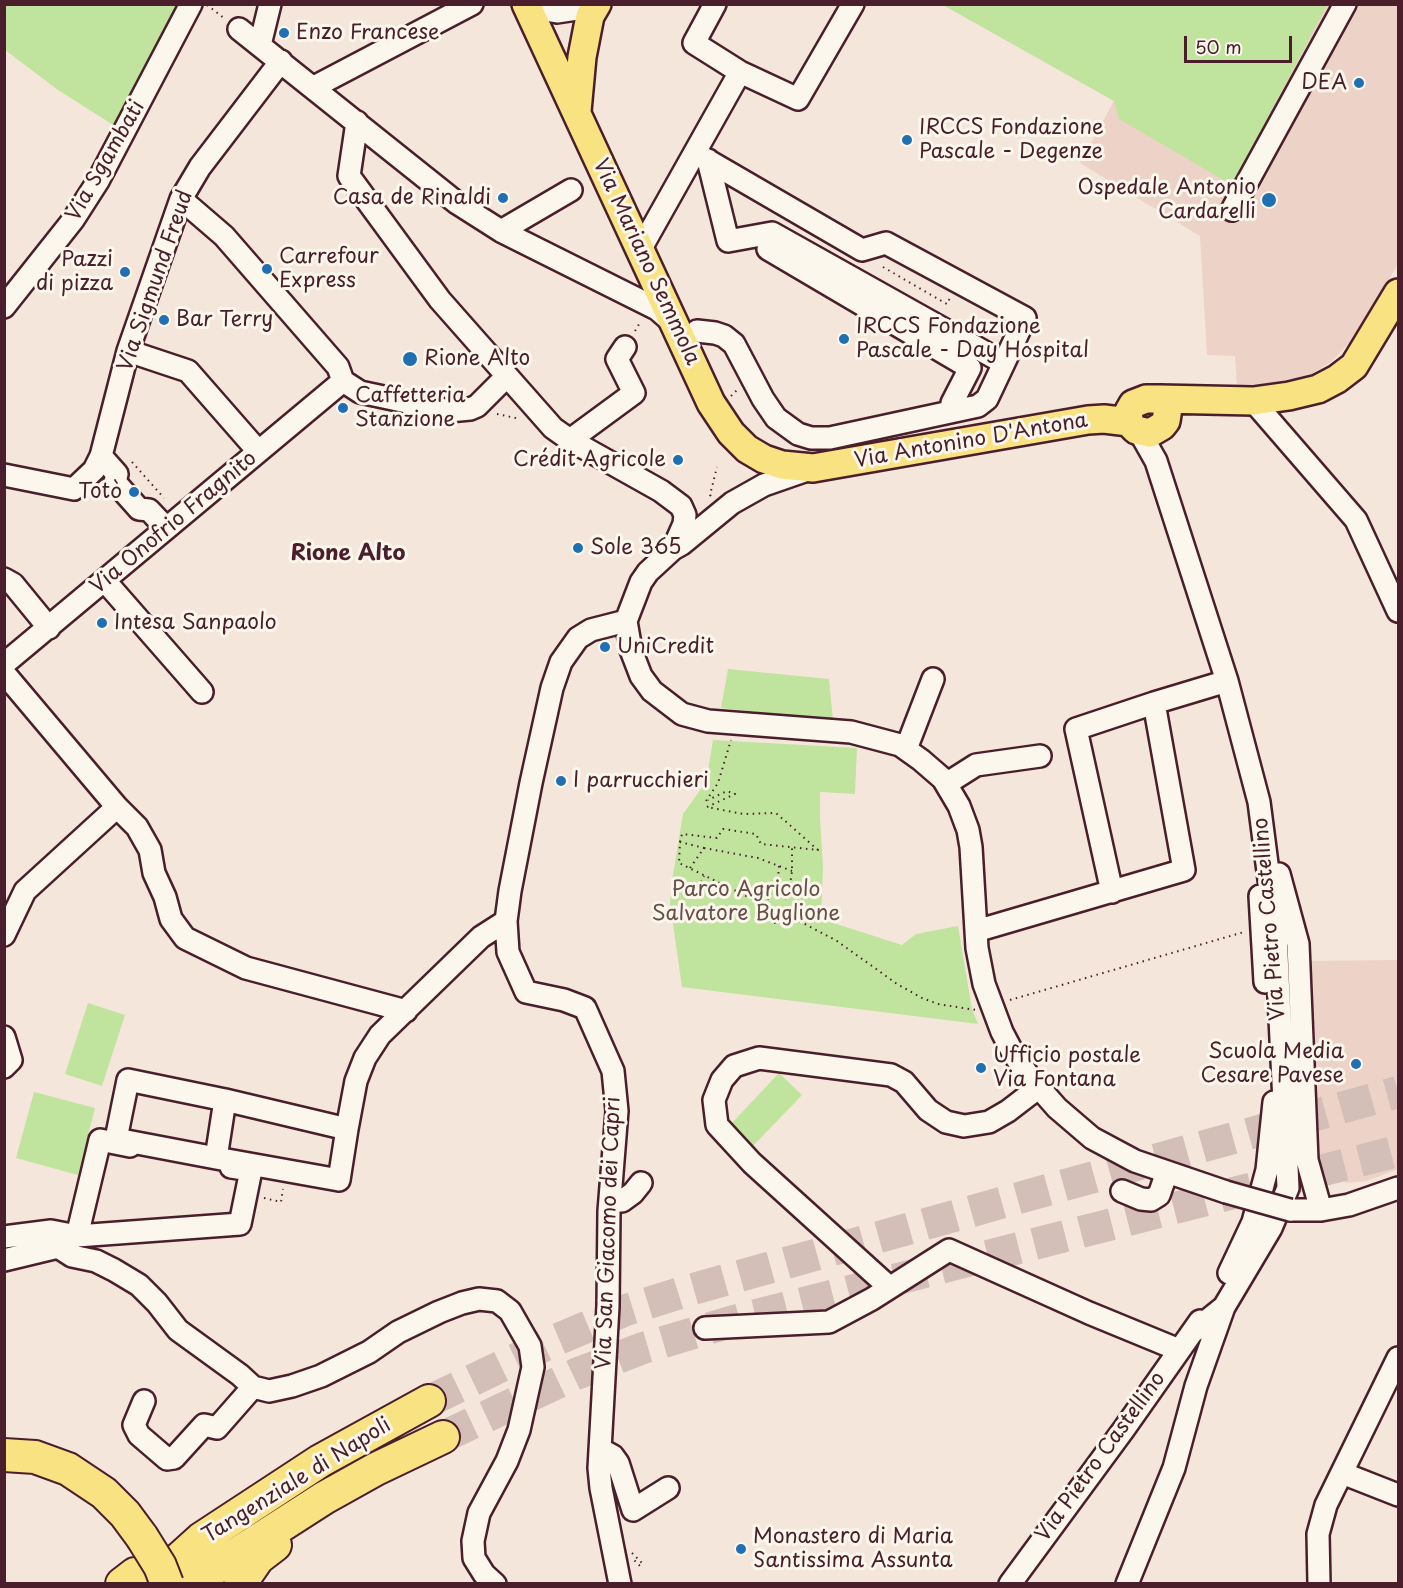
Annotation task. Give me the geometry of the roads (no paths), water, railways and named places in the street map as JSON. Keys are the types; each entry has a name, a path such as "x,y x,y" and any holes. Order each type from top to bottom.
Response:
{"highway":[{"name":"Tangenziale di Napoli","path":"147,1567 201,1539 320,1461 429,1401"},
{"name":"Tangenziale di Napoli","path":"196,1584 215,1568 324,1498 376,1469 443,1437"},
{"path":"4,1455 36,1457 68,1469 104,1493 125,1514 147,1567"},
{"path":"4,1470 34,1471 54,1479 102,1514 147,1567"},
{"path":"240,1584 258,1558 303,1524 324,1498"}],"main road":[{"name":"Via Mariano Semmola","path":"526,4 640,250 686,328 711,403 731,433 747,449 764,459 782,465 813,468"},
{"path":"577,112 582,57 591,16 597,5"},
{"name":"Via Antonino D'Antona","path":"813,468 1088,420 1157,415 1289,396 1318,389 1350,370 1365,350 1398,293"}],"street":[{"name":"Via Sgambati","path":"4,307 73,220 98,181 191,4"},
{"path":"260,45 270,4"},
{"path":"314,87 472,4"},
{"path":"536,4 545,10 557,12 597,5"},
{"path":"715,4 694,43 740,72 798,99 853,4"},
{"path":"1232,210 1342,5"},
{"path":"239,29 457,203 501,231 657,309 686,328 724,336 734,344 763,399 776,418 798,434 830,438 978,406 987,399 1025,318 886,243 862,250 701,157"},
{"name":"Via Sigmund Freud","path":"101,456 128,351 181,199 200,167 281,61"},
{"path":"640,250 701,157 740,72"},
{"path":"357,122 349,176 440,300 553,428 661,491 681,506 685,515 684,524 673,549"},
{"path":"701,157 728,241 772,233 1004,363"},
{"path":"501,231 571,190"},
{"path":"181,199 224,236 339,367 343,381 360,392 449,411 477,406 507,376"},
{"path":"768,249 970,368 952,403 952,411"},
{"path":"570,440 634,393 617,359 625,347"},
{"path":"128,351 188,371 258,451"},
{"name":"Via Onofrio Fragnito","path":"4,664 343,381"},
{"path":"1252,401 1356,520 1398,611"},
{"name":"Via Pietro Castellino","path":"1010,1584 1194,1331 1235,1263 1253,1221 1267,1170 1274,1102 1262,930 1259,802 1227,681 1156,461 1157,415"},
{"path":"4,475 74,489 94,470 101,456 117,474 116,483 139,509 149,510 166,528"},
{"path":"813,468 764,485 732,502 673,549 640,582 626,621 631,650 641,675 652,691 682,714 708,721 733,724 850,732 900,745 929,766 946,784 959,806 968,830 977,948 984,984 998,1007 1013,1053 1038,1088 1092,1138 1135,1161 1226,1192 1290,1210 1321,1210 1349,1205 1398,1188"},
{"path":"4,579 13,584 49,628"},
{"path":"105,581 202,692"},
{"name":"Via San Giacomo dei Capri","path":"620,1584 601,1488 600,1449 608,1306 610,1202 617,1111 613,1071 585,1008 564,1000 526,992 508,952 506,921 531,783 552,688 561,662 578,638 591,630 626,621"},
{"path":"4,673 136,827 150,850 154,873 165,897 171,919 185,938 246,968 406,1011"},
{"path":"906,749 933,679"},
{"path":"1112,892 1076,729 1227,681"},
{"path":"976,931 1184,870 1154,703"},
{"path":"946,784 976,765 1040,756"},
{"path":"1259,802 1298,944 1306,1160 1321,1210"},
{"path":"4,935 25,891 117,807"},
{"path":"347,1129 128,1080 116,1139 339,1180 357,1081 365,1058 380,1035 481,937 506,921"},
{"path":"1262,930 1298,944"},
{"name":"Via Pietro Castellino","path":"1127,1584 1174,1467 1196,1386 1224,1307 1271,1228 1288,1188 1262,930"},
{"path":"4,1036 11,1060 4,1067"},
{"path":"889,1287 752,1163 717,1125 714,1100 722,1080 734,1066 759,1058 891,1075 904,1082 928,1110 946,1122 964,1126 988,1122 1008,1111 1038,1088"},
{"path":"216,1158 225,1100"},
{"path":"4,1237 51,1231 76,1236 240,1224 251,1170 100,1140 76,1236 58,1247 4,1260"},
{"path":"1122,1191 1141,1199 1151,1200 1159,1196 1167,1172"},
{"path":"610,1202 622,1201 641,1183"},
{"path":"58,1247 72,1256 96,1261 139,1285 157,1303 178,1330 253,1387 269,1390 292,1386 321,1376 369,1352 420,1319 462,1303 479,1299 497,1302 510,1311 530,1346 533,1367 519,1430 507,1461 479,1513 473,1541 474,1558 484,1574 495,1584"},
{"path":"705,1328 829,1322 949,1250 1089,1313 1179,1350"},
{"name":"Via Pietro Castellino","path":"1194,1331 1224,1307"},
{"path":"1319,1584 1318,1534 1326,1505 1398,1358"},
{"path":"144,1401 134,1425 139,1435 166,1459 174,1458 204,1425 217,1428 253,1387"},
{"path":"600,1449 613,1456 618,1463 633,1510 668,1488"},
{"path":"1342,1473 1398,1495"}],"tunnel":[{"path":"429,1401 556,1340 626,1310 693,1289 1398,1092"},
{"path":"443,1437 576,1374 643,1348 741,1319 1398,1151"}],"place":[{"name":"Enzo Francese","path":"284,33"},
{"name":"DEA","path":"1359,83"},
{"name":"IRCCS Fondazione Pascale - Degenze","path":"907,140"},
{"name":"Casa de Rinaldi","path":"503,198"},
{"name":"Ospedale Antonio Cardarelli","path":"1269,200"},
{"name":"Carrefour Express","path":"267,269"},
{"name":"Pazzi di pizza","path":"125,272"},
{"name":"Bar Terry","path":"164,320"},
{"name":"IRCCS Fondazione Pascale - Day Hospital","path":"844,339"},
{"name":"Rione Alto","path":"410,359"},
{"name":"Caffetteria Stanzione","path":"343,408"},
{"name":"Crédit Agricole","path":"678,460"},
{"name":"Totò","path":"134,492"},
{"name":"Sole 365","path":"578,548"},
{"name":"Intesa Sanpaolo","path":"102,623"},
{"name":"UniCredit","path":"605,647"},
{"name":"I parrucchieri","path":"561,781"},
{"name":"Scuola Media Cesare Pavese","path":"1356,1064"},
{"name":"Ufficio postale Via Fontana","path":"981,1068"},
{"name":"Monastero di Maria Santissima Assunta","path":"741,1549"}],"district":[{"name":"Rione Alto","path":"348,554"}],"park label":[{"name":"Parco Agricolo Salvatore Buglione","path":"746,902"}]}
